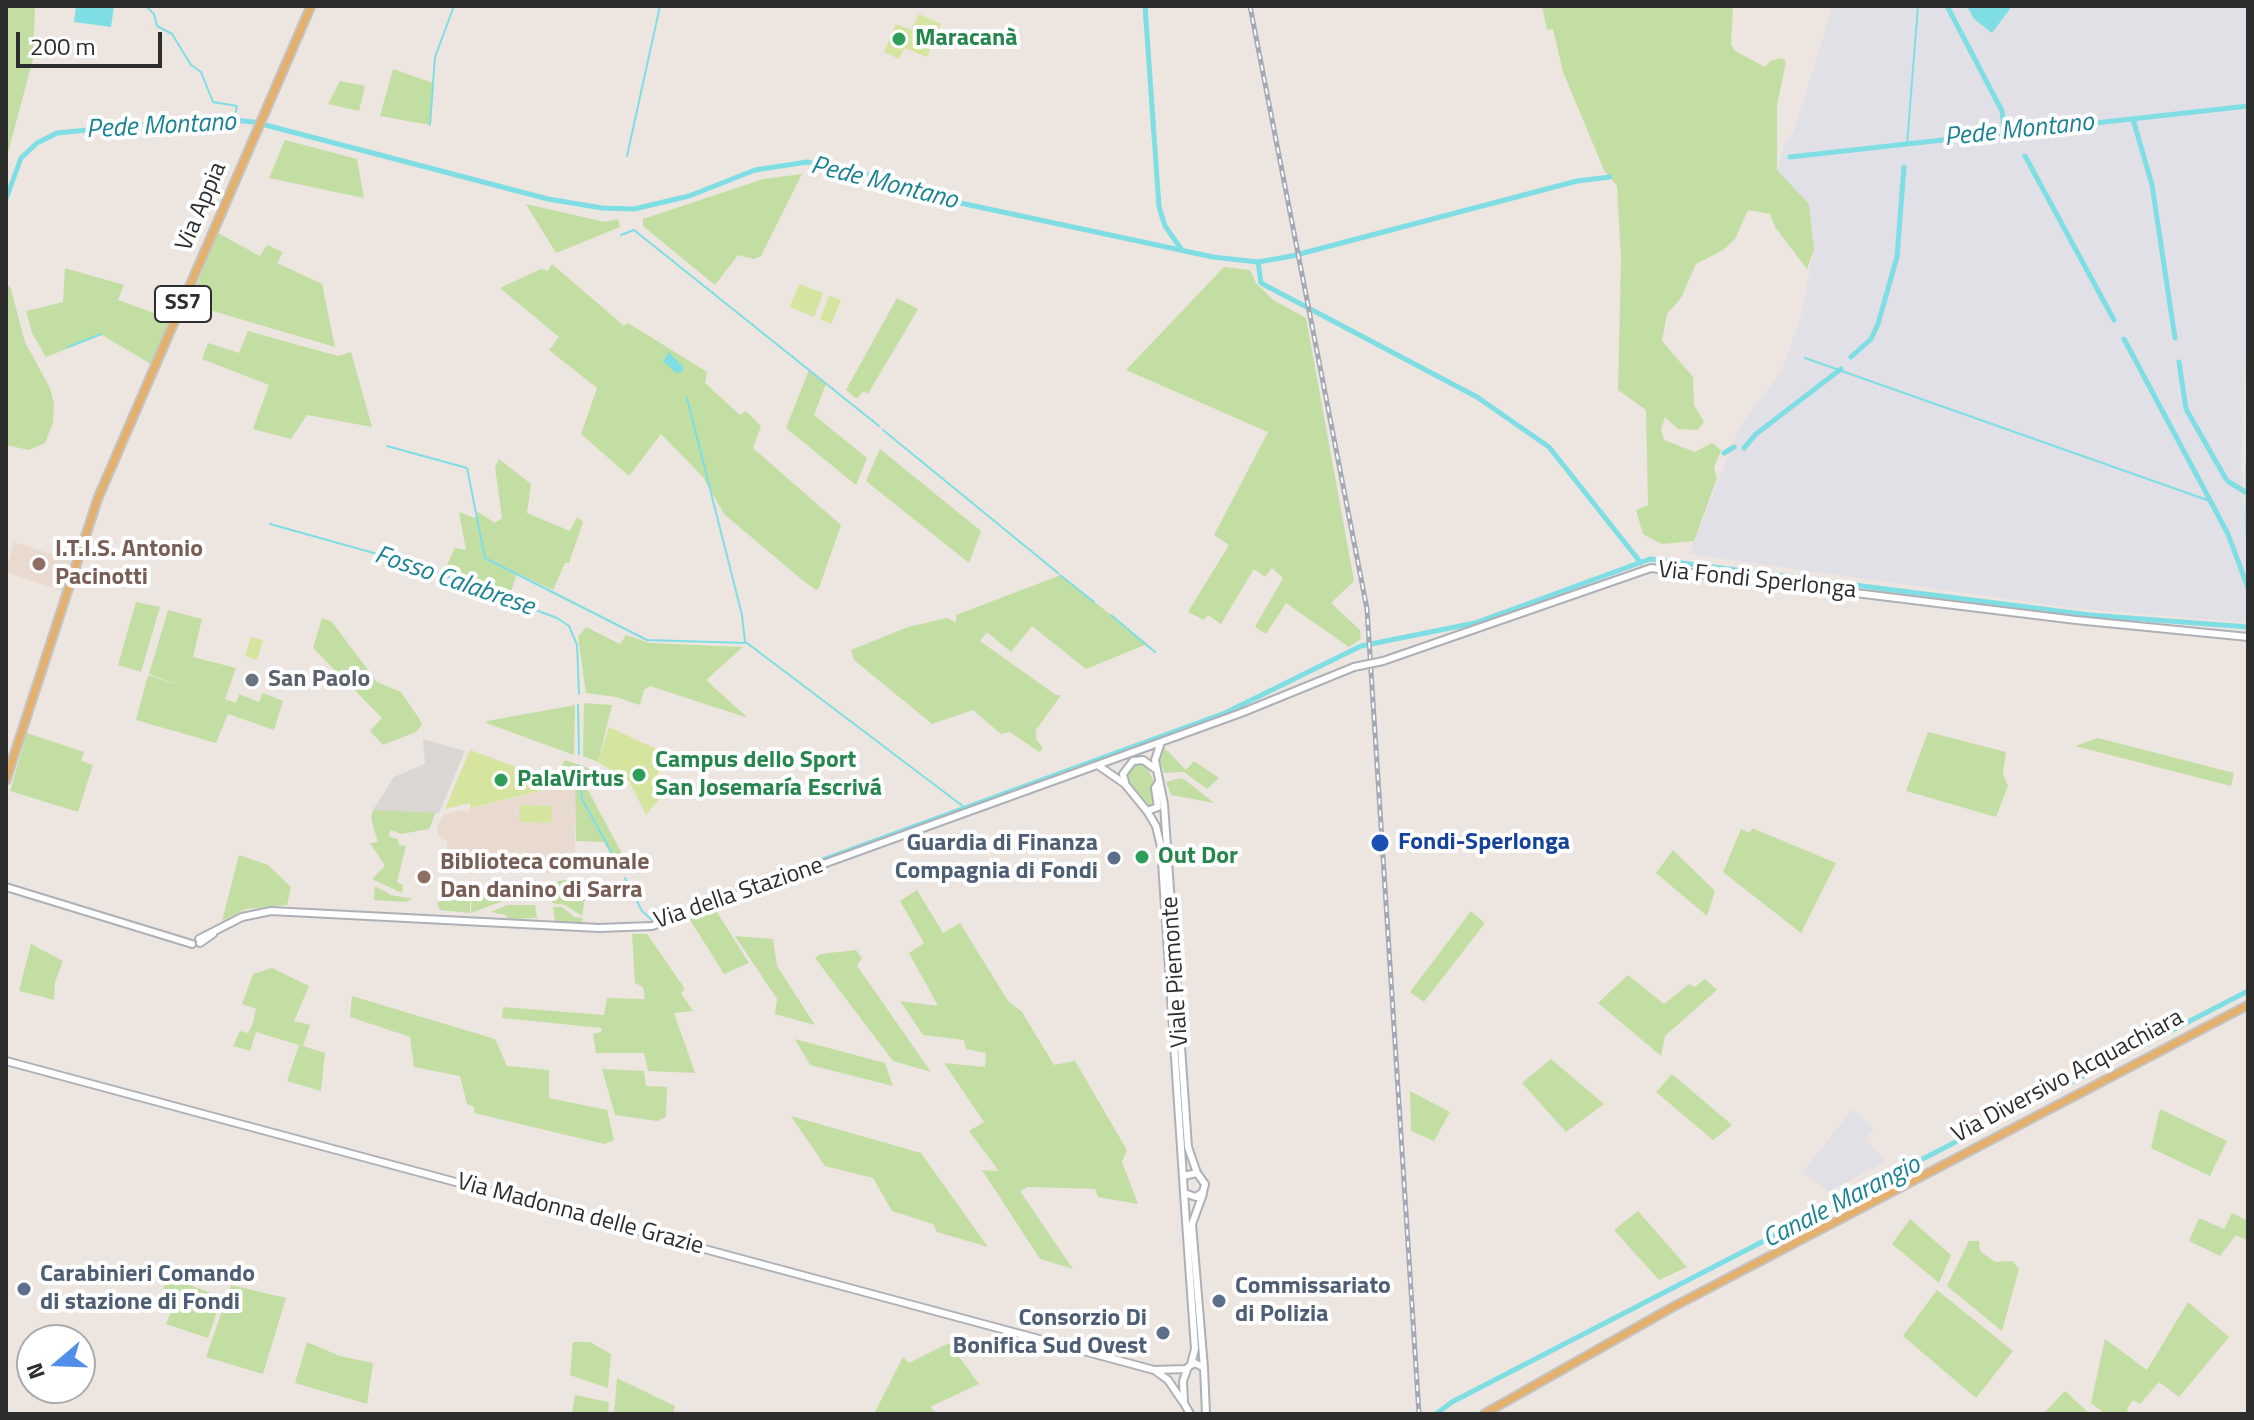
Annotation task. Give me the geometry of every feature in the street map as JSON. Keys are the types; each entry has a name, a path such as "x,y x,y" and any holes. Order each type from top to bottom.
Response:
{"main road":[{"name":"Via Appia","path":"6,780 92,513 311,6"},
{"name":"Via Diversivo Acquachiara","path":"1484,1414 1684,1301 2248,1005"}],"street":[{"name":"Via Fondi Sperlonga","path":"1241,713 1354,667 1406,656 1629,572 1651,568 2076,620 2248,637"},
{"name":"Via della Stazione","path":"6,887 178,939 196,941 242,917 291,910 599,928 652,926 1241,713"},
{"path":"1143,748 1155,760 1161,742"},
{"path":"1114,775 1120,757"},
{"path":"1125,784 1123,774 1133,761 1143,760 1157,770"},
{"name":"Viale Piemonte","path":"1155,760 1166,824 1188,1147 1197,1173 1205,1184 1203,1192"},
{"name":"Viale Piemonte","path":"1097,765 1125,784 1147,811 1156,826 1161,847 1195,1349 1183,1381 1184,1403"},
{"path":"1147,811 1158,807 1155,788 1159,782"},
{"name":"Via Madonna delle Grazie","path":"6,1061 1154,1370"},
{"path":"1183,1176 1197,1173"},
{"path":"1184,1193 1196,1197 1203,1192"},
{"path":"1203,1192 1192,1224 1208,1413"},
{"path":"1154,1370 1189,1366 1204,1368"},
{"path":"1154,1370 1168,1380 1190,1414"}],"shaded area":[{"path":"1833,6 2248,6 2248,317 2241,463 2248,554 2248,623 2071,608 1689,554 1740,426 1781,373 1801,316 1814,249 1809,204 1777,171 1785,142 1793,133"},
{"name":"I.T.I.S. Antonio Pacinotti","path":"14,542 72,561 62,591 6,572"},
{"path":"423,739 465,751 439,813 373,810 394,777 425,764"},
{"path":"575,783 575,867 548,873 459,868 447,849 447,842 438,835 437,827 443,815 462,810 468,813 469,809"},
{"path":"1853,1109 1874,1129 1865,1140 1886,1160 1829,1192 1803,1172"}],"green space":[{"path":"6,6 35,6 33,59 6,160"},
{"path":"1542,6 1733,6 1731,44 1735,51 1765,67 1770,61 1782,58 1786,62 1777,105 1777,170 1809,204 1814,249 1807,269 1775,227 1770,214 1748,210 1735,239 1723,250 1696,264 1681,298 1667,314 1662,341 1693,377 1694,405 1704,422 1698,430 1678,429 1665,417 1661,429 1664,440 1695,452 1712,443 1721,450 1714,468 1717,478 1694,541 1662,544 1643,534 1636,510 1648,505 1646,410 1618,390 1621,259 1617,186 1604,170 1563,72 1553,29 1547,30"},
{"path":"919,14 941,24 927,57 904,48 899,59 884,52 896,24 911,30"},
{"path":"393,69 433,83 430,125 380,116"},
{"path":"340,81 365,86 359,111 328,104"},
{"path":"285,140 357,159 364,198 269,178"},
{"path":"802,174 761,256 754,259 738,255 715,285 643,226 643,219 763,179"},
{"path":"526,204 605,222 618,219 620,227 556,253"},
{"path":"218,233 260,256 267,245 283,252 277,263 322,284 335,347 189,304"},
{"path":"552,264 624,326 628,323 707,372 705,383 740,415 746,411 761,426 753,448 841,525 819,588 816,590 801,579 724,514 703,477 661,434 629,476 581,434 597,388 549,350 559,337 500,288 541,269 548,271"},
{"path":"1224,267 1250,270 1256,283 1273,300 1306,318 1354,581 1331,603 1360,630 1361,639 1349,647 1286,603 1266,634 1255,627 1283,578 1272,568 1265,577 1254,569 1221,624 1208,615 1204,620 1188,612 1229,545 1214,535 1268,432 1126,370"},
{"path":"65,268 124,285 118,300 171,319 151,364 102,335 46,357 32,333 26,311 63,302"},
{"path":"799,284 823,293 814,317 790,307"},
{"path":"6,286 10,286 25,342 50,388 54,404 53,423 45,443 29,450 6,445"},
{"path":"829,296 841,300 831,324 820,319"},
{"path":"897,298 918,309 868,394 863,391 857,399 846,390"},
{"path":"248,331 338,356 351,352 372,427 307,415 291,439 253,429 269,385 202,359 208,343 239,353"},
{"path":"809,370 826,384 814,415 867,458 856,485 786,428"},
{"path":"880,449 981,531 969,563 866,481"},
{"path":"499,459 531,484 527,513 570,531 577,517 583,522 569,563 565,563 553,590 517,573 510,595 446,567 455,548 466,550 459,512 475,518 478,512 495,523 502,518 495,467"},
{"path":"1061,575 1147,644 1086,669 1032,626 1011,652 987,632 980,641 1056,695 1061,695 1036,730 1036,739 1043,748 1039,752 1010,732 1001,734 973,710 932,724 854,660 851,650 908,627 947,618 956,623 956,615"},
{"path":"136,602 160,607 141,672 118,665"},
{"path":"168,610 202,619 193,657 236,668 225,699 236,703 239,694 259,702 263,693 283,701 274,730 228,714 216,743 136,720 148,675 183,687 149,674"},
{"path":"322,618 332,622 377,682 401,692 422,725 416,732 383,745 370,731 382,718 313,648"},
{"path":"586,627 620,644 626,635 650,643 743,647 706,680 748,718 650,686 644,690 640,705 616,697 586,693 578,637"},
{"path":"251,637 263,640 257,660 245,656"},
{"path":"584,703 612,705 598,762 583,756"},
{"path":"575,705 574,755 486,723 487,721"},
{"name":"Campus dello Sport San Josemaría Escrivá","path":"609,727 667,754 654,782 667,790 646,815 629,781 598,762"},
{"path":"1928,732 2006,752 2003,774 2008,786 1996,817 1906,791"},
{"path":"27,733 84,752 81,761 93,765 78,812 10,791"},
{"path":"2098,738 2234,773 2231,786 2075,746"},
{"path":"1162,745 1186,770 1194,761 1219,778 1207,789 1184,772 1164,773 1158,754"},
{"name":"PalaVirtus","path":"470,750 547,778 544,790 471,808 470,803 445,809"},
{"path":"565,760 594,770 588,790 627,863 616,865 604,842 576,841 575,783 551,788"},
{"path":"1140,763 1147,767 1154,782 1156,806 1150,807 1127,778 1133,764"},
{"path":"1180,778 1214,803 1171,795 1166,782"},
{"path":"520,805 552,806 551,823 519,822"},
{"path":"373,810 436,812 429,829 401,834 391,830 389,833 390,837 398,839 399,845 406,846 397,882 403,885 402,893 372,879 385,866 370,843 378,842 371,819"},
{"path":"1752,828 1836,863 1801,933 1723,872 1741,829 1750,833"},
{"path":"1673,850 1715,891 1707,916 1656,873"},
{"path":"239,855 268,865 291,887 287,905 246,909 222,921"},
{"path":"581,878 580,891 586,892 582,916 565,905 552,903 558,881"},
{"path":"375,886 391,895 413,899 405,902 374,900"},
{"path":"446,887 470,888 470,913 440,910 437,903 442,900"},
{"path":"472,888 528,890 527,898 506,900 471,913"},
{"path":"917,890 943,933 960,923 1008,1001 1022,1012 1054,1065 1075,1061 1127,1150 1122,1162 1138,1204 1098,1197 1095,1189 1028,1187 1020,1191 1073,1269 1040,1259 982,1170 999,1171 969,1131 984,1122 944,1063 985,1067 986,1053 966,1049 964,1040 923,1035 900,1001 938,1006 909,953 924,943 900,901"},
{"path":"507,905 535,905 537,918 508,919 506,915 491,912"},
{"path":"553,907 562,907 574,917 583,918 582,923 555,921"},
{"path":"715,909 749,963 724,974 689,918"},
{"path":"1471,911 1485,923 1424,1002 1410,992"},
{"path":"632,934 647,934 685,989 681,993 693,1011 674,1013 695,1073 648,1071 644,1053 596,1053 593,1034 601,1032 602,1028 502,1018 503,1007 604,1015 607,998 645,999 643,987 635,983"},
{"path":"735,936 773,939 777,966 815,1025 775,1014 777,999"},
{"path":"31,944 63,961 55,982 54,1000 19,991"},
{"path":"856,950 862,958 857,966 931,1072 893,1061 815,958 820,954"},
{"path":"272,968 309,986 294,1021 310,1025 303,1046 325,1053 321,1091 287,1081 299,1045 256,1032 250,1051 233,1046 240,1031 248,1033 252,1026 256,1009 242,1004 253,974"},
{"path":"1628,975 1664,1004 1689,984 1695,987 1705,979 1717,990 1665,1036 1661,1056 1598,1003"},
{"path":"352,996 495,1039 507,1066 549,1070 549,1098 607,1110 614,1140 604,1144 474,1113 474,1107 467,1104 460,1076 414,1067 410,1037 350,1017"},
{"path":"795,1039 885,1063 893,1086 810,1065"},
{"path":"1551,1059 1604,1104 1566,1132 1522,1083"},
{"path":"602,1069 644,1071 646,1086 667,1087 666,1117 657,1121 615,1115"},
{"path":"1672,1074 1732,1125 1713,1140 1656,1092"},
{"path":"1410,1091 1450,1112 1434,1141 1411,1131"},
{"path":"2160,1109 2227,1141 2210,1176 2151,1148"},
{"path":"791,1116 921,1153 988,1247 937,1232 933,1224 892,1211 873,1178 825,1166"},
{"path":"1638,1211 1687,1267 1659,1280 1614,1230"},
{"path":"2232,1213 2248,1221 2248,1241 2236,1235 2220,1256 2189,1241 2199,1218 2224,1229"},
{"path":"1910,1219 1951,1255 1939,1283 1892,1244"},
{"path":"1969,1241 1979,1241 1980,1251 1995,1262 2012,1261 2019,1269 2002,1331 1947,1286"},
{"path":"167,1277 222,1297 208,1338 166,1324 172,1309 158,1304"},
{"path":"231,1285 286,1298 263,1374 206,1357"},
{"path":"1937,1290 2013,1351 1976,1398 1903,1336"},
{"path":"2188,1302 2229,1337 2179,1397 2159,1382 2140,1404 2133,1400 2127,1409 2129,1414 2105,1414 2091,1403 2105,1339 2147,1370"},
{"path":"307,1342 340,1356 373,1363 367,1404 295,1383"},
{"path":"573,1342 590,1342 611,1354 608,1388 570,1375"},
{"path":"949,1343 979,1384 930,1407 938,1414 874,1414 903,1357 909,1363"},
{"path":"617,1378 675,1406 673,1414 614,1414"},
{"path":"2065,1391 2090,1414 2043,1414"},
{"path":"575,1395 609,1402 608,1414 572,1413"}],"water":[{"path":"76,6 114,6 111,27 74,22"},
{"path":"1967,6 2012,6 1992,33 1974,19"},
{"path":"669,352 684,368 681,372 676,373 663,361"}],"waterway":[{"path":"146,6 154,14 157,26 172,34 191,65 201,72 213,102 237,106 234,120"},
{"path":"430,125 435,57 454,6"},
{"path":"627,156 660,6"},
{"path":"1145,6 1159,207 1165,226 1182,250"},
{"path":"1907,144 1918,6"},
{"path":"1947,6 2002,111 2004,133"},
{"name":"Pede Montano","path":"1790,157 2248,106"},
{"name":"Pede Montano","path":"6,199 21,158 37,143 57,133 210,118 254,122 548,199 602,208 634,209 689,196 755,170 807,162 874,176 951,201 1213,257 1258,262 1292,256 1577,181 1610,177"},
{"path":"2133,119 2152,185 2175,338"},
{"path":"2025,156 2114,320"},
{"path":"1851,357 1871,339 1878,324 1897,257 1904,167"},
{"path":"621,235 634,230 879,426"},
{"path":"1258,262 1261,283 1477,397 1549,447 1641,563"},
{"path":"68,347 101,334"},
{"path":"2124,339 2228,534 2248,588"},
{"path":"1805,358 2210,501"},
{"path":"2179,362 2186,409 2226,479"},
{"path":"1744,448 1756,434 1841,369"},
{"path":"687,398 742,615 745,642"},
{"path":"883,430 1058,573"},
{"path":"387,446 467,468 485,558 647,640 747,643 964,807"},
{"path":"1724,453 1734,447"},
{"path":"2248,463 2248,533"},
{"path":"2229,482 2247,493"},
{"name":"Fosso Calabrese","path":"270,524 413,564 557,618 569,626 577,645 579,694"},
{"path":"691,908 1225,713 1361,646 1475,623 1650,559 2090,615 2248,627"},
{"path":"1060,575 1094,602"},
{"path":"1111,615 1155,652"},
{"name":"Fosso Calabrese","path":"578,705 579,754"},
{"name":"Fosso Calabrese","path":"578,765 582,799 618,864"},
{"name":"Fosso Calabrese","path":"625,878 642,911 653,921"},
{"path":"653,921 681,911"},
{"name":"Canale Marangio","path":"1436,1414 1452,1402 2248,991"}],"railway":[{"path":"1250,6 1367,609 1419,1414"}],"place":[{"name":"Maracanà","path":"899,39"},
{"name":"I.T.I.S. Antonio Pacinotti","path":"39,564"},
{"name":"San Paolo","path":"252,680"},
{"name":"Campus dello Sport San Josemaría Escrivá","path":"639,775"},
{"name":"PalaVirtus","path":"501,780"},
{"name":"Fondi-Sperlonga","path":"1380,843"},
{"name":"Out Dor","path":"1142,857"},
{"name":"Guardia di Finanza Compagnia di Fondi","path":"1114,858"},
{"name":"Biblioteca comunale Dan danino di Sarra","path":"424,877"},
{"name":"Carabinieri Comando di stazione di Fondi","path":"24,1289"},
{"name":"Commissariato di Polizia","path":"1219,1301"},
{"name":"Consorzio Di Bonifica Sud Ovest","path":"1163,1333"}]}
